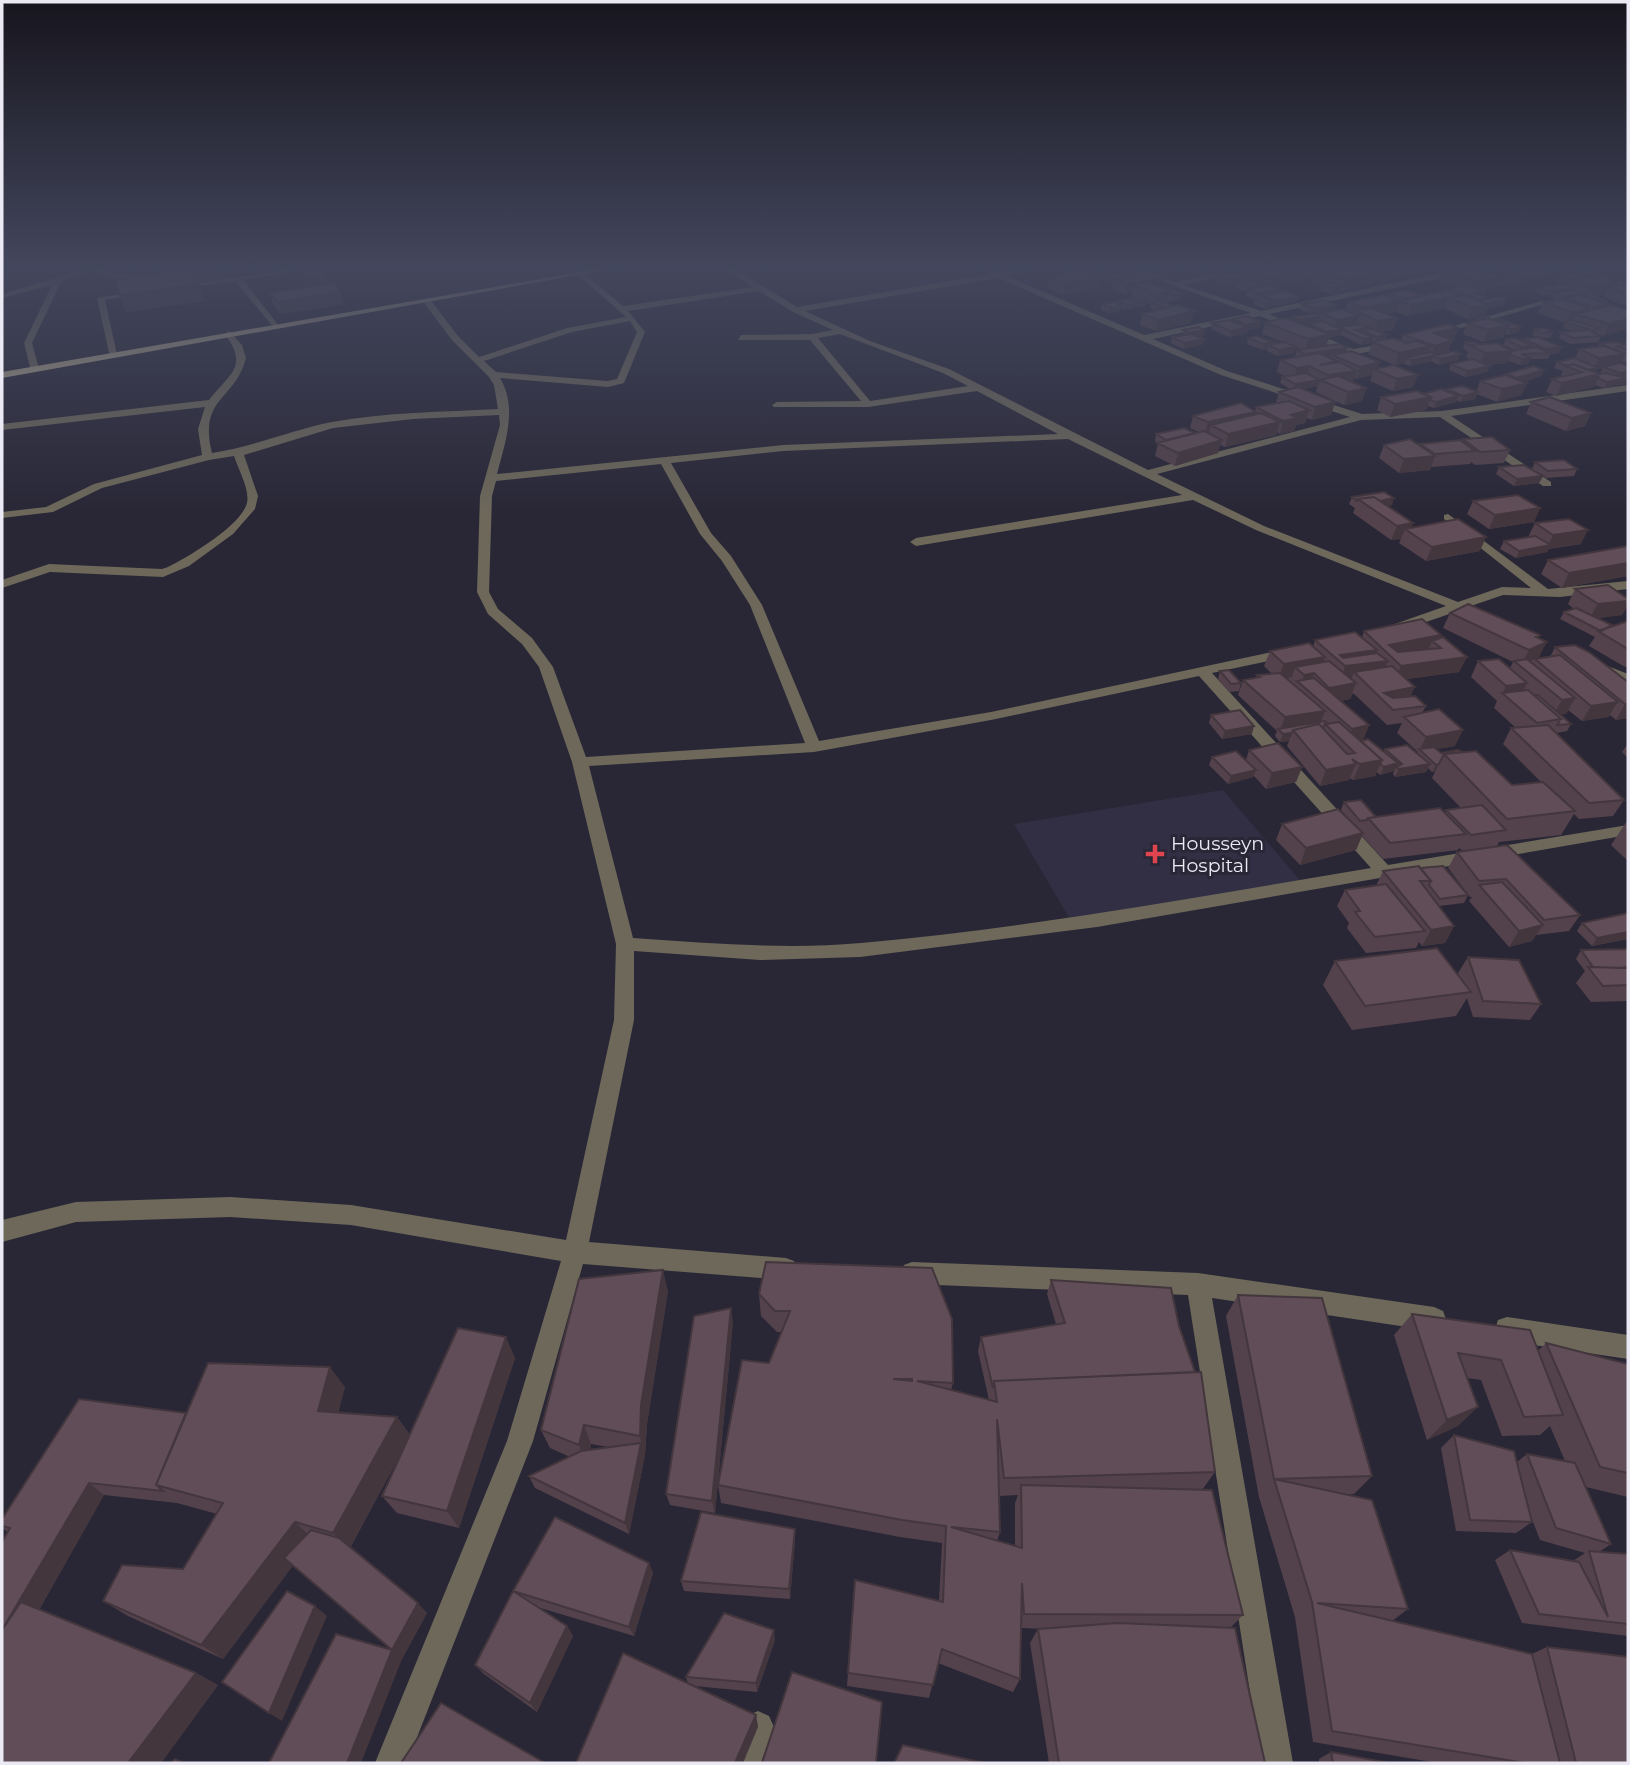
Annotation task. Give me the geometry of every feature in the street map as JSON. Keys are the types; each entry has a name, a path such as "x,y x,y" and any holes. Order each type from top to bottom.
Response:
{"main road":[{"path":"2,375 144,349"}],"street":[{"path":"29,349 34,369"},
{"path":"112,349 113,355"},
{"path":"208,457 203,435 204,418 239,367 243,357 240,349"},
{"path":"391,1763 520,1441 575,1252 624,1020 625,944 580,762 546,667 527,641 493,611 483,592 486,496 505,425 499,385 493,375 467,349"},
{"path":"478,360 511,349"},
{"path":"493,375 608,383 621,381 635,349"},
{"path":"822,349 867,404"},
{"path":"887,349 923,361 1260,528 1481,616"},
{"path":"1170,349 1224,373 1361,417"},
{"path":"1346,349 1352,352 1364,349"},
{"path":"777,405 867,404 977,388"},
{"path":"1149,473 1361,417 1442,414 1628,388"},
{"path":"2,427 212,403"},
{"path":"2,515 49,510 98,486 208,457 238,453 332,425 413,416 504,412"},
{"path":"1442,414 1547,484"},
{"path":"491,478 783,448 834,448 1070,436"},
{"path":"2,584 48,568 163,573 177,568 225,535 249,510 253,501 238,453"},
{"path":"664,460 706,534 727,559 756,605 814,747"},
{"path":"916,542 1195,496"},
{"path":"1448,517 1545,593"},
{"path":"1385,631 1502,591 1545,593 1628,585"},
{"path":"580,762 814,747 991,716 1306,649"},
{"path":"1591,663 1628,679"},
{"path":"1200,670 1384,872"},
{"path":"625,944 760,953 860,950 1097,920 1628,830"},
{"path":"2,1231 76,1212 230,1207 351,1215 575,1252 761,1268 812,1269"},
{"path":"889,1272 1198,1284 1454,1322"},
{"path":"1198,1284 1277,1763"},
{"path":"1480,1325 1628,1347"},
{"path":"745,1763 758,1727"}],"shaded area":[{"name":"Housseyn Hospital","path":"1223,790 1304,885 1073,924 1014,824"}],"building":[{"path":"1302,349 1337,349 1305,354 1297,350"},
{"path":"1390,349 1416,349 1399,353"},
{"path":"1478,349 1512,351 1485,353"},
{"path":"1542,349 1551,353 1521,354 1531,358 1522,359 1511,355 1511,351"},
{"path":"1580,349 1613,349 1625,354 1599,358"},
{"path":"1351,351 1380,362 1360,367 1332,355"},
{"path":"1453,351 1461,354 1441,359 1433,356"},
{"path":"1431,352 1437,355 1412,360 1406,358"},
{"path":"1319,353 1337,361 1320,365 1340,362 1357,371 1328,375 1309,366 1297,368 1280,360"},
{"path":"1574,358 1598,368 1588,370 1557,362"},
{"path":"1473,359 1490,366 1467,371 1451,364"},
{"path":"1620,363 1628,366 1628,371 1620,373 1603,367"},
{"path":"1573,364 1600,374 1562,383 1552,379 1582,372 1565,366"},
{"path":"1394,365 1418,375 1397,379 1374,369"},
{"path":"1533,366 1544,370 1517,378 1506,374"},
{"path":"1306,373 1320,380 1295,384 1282,377"},
{"path":"1599,374 1628,378 1607,382 1598,378"},
{"path":"1505,375 1527,383 1502,389 1480,381"},
{"path":"1338,376 1366,388 1348,392 1320,380"},
{"path":"1462,386 1478,392 1463,396 1447,389"},
{"path":"1298,387 1335,402 1315,407 1279,392"},
{"path":"1441,389 1458,396 1436,402 1423,394"},
{"path":"1417,391 1431,397 1395,404 1381,397"},
{"path":"1550,397 1591,413 1572,418 1531,402"},
{"path":"1289,401 1309,410 1291,415 1298,418 1283,421 1256,407"},
{"path":"1241,403 1256,412 1208,422 1193,416"},
{"path":"1261,413 1280,422 1228,434 1211,425"},
{"path":"1184,428 1195,433 1166,440 1156,434"},
{"path":"1204,431 1222,440 1178,453 1157,443"},
{"path":"1492,437 1510,450 1480,452 1463,439"},
{"path":"1410,439 1435,456 1404,459 1384,445"},
{"path":"1460,440 1475,451 1435,454 1420,444"},
{"path":"1564,460 1577,469 1548,471 1535,462"},
{"path":"1524,465 1543,476 1517,479 1499,467"},
{"path":"1384,492 1394,498 1380,501 1374,497 1357,501 1352,497"},
{"path":"1518,495 1540,508 1495,515 1473,501"},
{"path":"1374,497 1413,523 1397,526 1358,499"},
{"path":"1458,519 1486,537 1432,547 1405,529"},
{"path":"1569,519 1588,530 1553,535 1535,523"},
{"path":"1535,536 1551,545 1519,551 1504,541"},
{"path":"1628,546 1628,563 1569,573 1548,560"},
{"path":"1608,585 1628,601 1598,604 1575,589"},
{"path":"1468,604 1540,635 1536,637 1547,642 1529,650 1450,613"},
{"path":"1576,608 1612,625 1601,631 1564,612"},
{"path":"1422,619 1441,635 1389,645 1398,652 1441,648 1432,641 1443,637 1467,657 1401,666 1364,631"},
{"path":"1628,621 1628,649 1598,631"},
{"path":"1355,632 1377,650 1340,655 1343,658 1377,653 1388,661 1345,666 1315,640"},
{"path":"1309,643 1325,657 1284,664 1270,651"},
{"path":"1575,645 1589,652 1628,682 1628,704 1555,647"},
{"path":"1560,655 1618,702 1591,706 1535,659"},
{"path":"1499,659 1527,683 1506,686 1478,661"},
{"path":"1527,659 1575,698 1562,700 1514,661"},
{"path":"1329,661 1356,683 1329,688 1314,673 1304,675 1295,667"},
{"path":"1392,666 1415,687 1384,693 1393,698 1415,696 1426,706 1393,710 1354,672"},
{"path":"1229,670 1241,683 1231,684 1220,671"},
{"path":"1280,673 1325,711 1285,717 1243,680 1260,677 1257,675"},
{"path":"1314,678 1369,725 1352,729 1297,681"},
{"path":"1528,690 1561,719 1537,723 1502,693"},
{"path":"1534,695 1538,695 1571,724 1557,725 1561,719"},
{"path":"1439,709 1463,730 1426,737 1404,717"},
{"path":"1240,710 1254,726 1225,731 1211,715"},
{"path":"1325,721 1328,724 1323,728 1319,724 1283,734 1278,729"},
{"path":"1339,722 1382,760 1360,764 1352,759 1356,764 1326,770 1293,730 1319,724 1347,754 1355,753 1325,724"},
{"path":"1548,725 1624,800 1589,803 1511,728"},
{"path":"1368,739 1398,763 1384,767 1380,764 1382,760 1361,741"},
{"path":"1278,743 1302,767 1272,773 1249,750"},
{"path":"1407,745 1430,764 1399,769 1396,767 1402,764 1385,749"},
{"path":"1434,747 1441,753 1458,750 1462,752 1444,754 1436,765 1419,749"},
{"path":"1236,751 1256,770 1231,776 1212,757"},
{"path":"1476,751 1512,785 1543,782 1575,811 1507,819 1444,754"},
{"path":"1361,800 1376,817 1360,821 1344,802"},
{"path":"1482,805 1506,830 1471,835 1446,810"},
{"path":"1440,808 1466,834 1390,843 1368,818"},
{"path":"1338,809 1363,833 1306,848 1282,824"},
{"path":"1507,845 1580,915 1544,920 1506,879 1479,881 1457,852"},
{"path":"1419,866 1431,881 1420,881 1454,926 1431,930 1383,871"},
{"path":"1443,866 1468,895 1440,899 1429,885 1431,881 1420,868"},
{"path":"1502,882 1543,925 1519,931 1479,885"},
{"path":"1386,884 1425,931 1375,937 1355,912 1360,911 1345,890"},
{"path":"1628,913 1628,932 1597,938 1582,923"},
{"path":"1437,948 1471,992 1365,1006 1335,961"},
{"path":"1628,949 1628,967 1620,968 1593,967 1581,950"},
{"path":"1468,957 1519,960 1541,1004 1483,1001"},
{"path":"1588,967 1628,968 1628,985 1603,986"},
{"path":"766,1262 932,1268 952,1319 953,1383 917,1381 997,1402 994,1381 1201,1372 1215,1472 1004,1478 997,1419 1000,1532 951,1527 1022,1548 1021,1485 1212,1490 1243,1615 1024,1614 1022,1583 1020,1679 942,1649 933,1685 848,1673 855,1580 943,1602 946,1526 718,1485 742,1360 769,1363 790,1311 775,1311 759,1294"},
{"path":"663,1270 641,1405 640,1436 584,1425 579,1445 541,1430 579,1279"},
{"path":"1051,1280 1171,1288 1179,1326 1195,1372 994,1381 993,1388 981,1337 1065,1323"},
{"path":"1238,1295 1322,1298 1372,1476 1274,1479"},
{"path":"731,1308 712,1501 666,1494 694,1316"},
{"path":"1412,1314 1530,1330 1563,1415 1524,1417 1501,1360 1458,1353 1478,1407 1447,1420"},
{"path":"458,1328 506,1337 447,1511 382,1496"},
{"path":"1546,1343 1628,1364 1628,1473 1600,1467"},
{"path":"208,1363 330,1367 318,1411 397,1417 333,1533 295,1522 201,1645 103,1601 122,1565 183,1569 223,1503 156,1485"},
{"path":"79,1399 186,1413 156,1485 163,1491 89,1483 2,1630 2,1542 10,1528 2,1526 2,1519"},
{"path":"1454,1435 1514,1451 1532,1522 1470,1520"},
{"path":"641,1443 625,1523 529,1476 581,1451"},
{"path":"1527,1454 1575,1463 1611,1544 1556,1528"},
{"path":"1274,1479 1372,1500 1408,1609 1317,1603 1532,1654 1560,1763 1525,1763 1332,1731 1312,1602"},
{"path":"701,1512 795,1529 789,1589 681,1581"},
{"path":"555,1517 649,1563 629,1627 513,1591"},
{"path":"311,1530 339,1538 418,1603 392,1650 284,1558"},
{"path":"1510,1550 1579,1562 1608,1617 1589,1551 1628,1554 1628,1624 1539,1614"},
{"path":"287,1591 315,1606 269,1713 222,1682"},
{"path":"513,1591 567,1626 530,1703 475,1665"},
{"path":"21,1602 196,1673 128,1763 2,1763 2,1630"},
{"path":"724,1613 774,1630 756,1683 686,1677"},
{"path":"1118,1623 1235,1628 1265,1763 1059,1763 1038,1629"},
{"path":"336,1634 392,1650 347,1763 269,1763"},
{"path":"1547,1647 1628,1657 1628,1763 1576,1763"},
{"path":"623,1653 756,1715 735,1763 576,1763"},
{"path":"792,1672 882,1702 876,1763 762,1763"},
{"path":"441,1703 545,1763 401,1763"},
{"path":"903,1745 985,1763 894,1763"},
{"path":"1331,1752 1389,1763 1333,1763"}],"place":[{"name":"Housseyn Hospital","path":"1155,854"}]}
